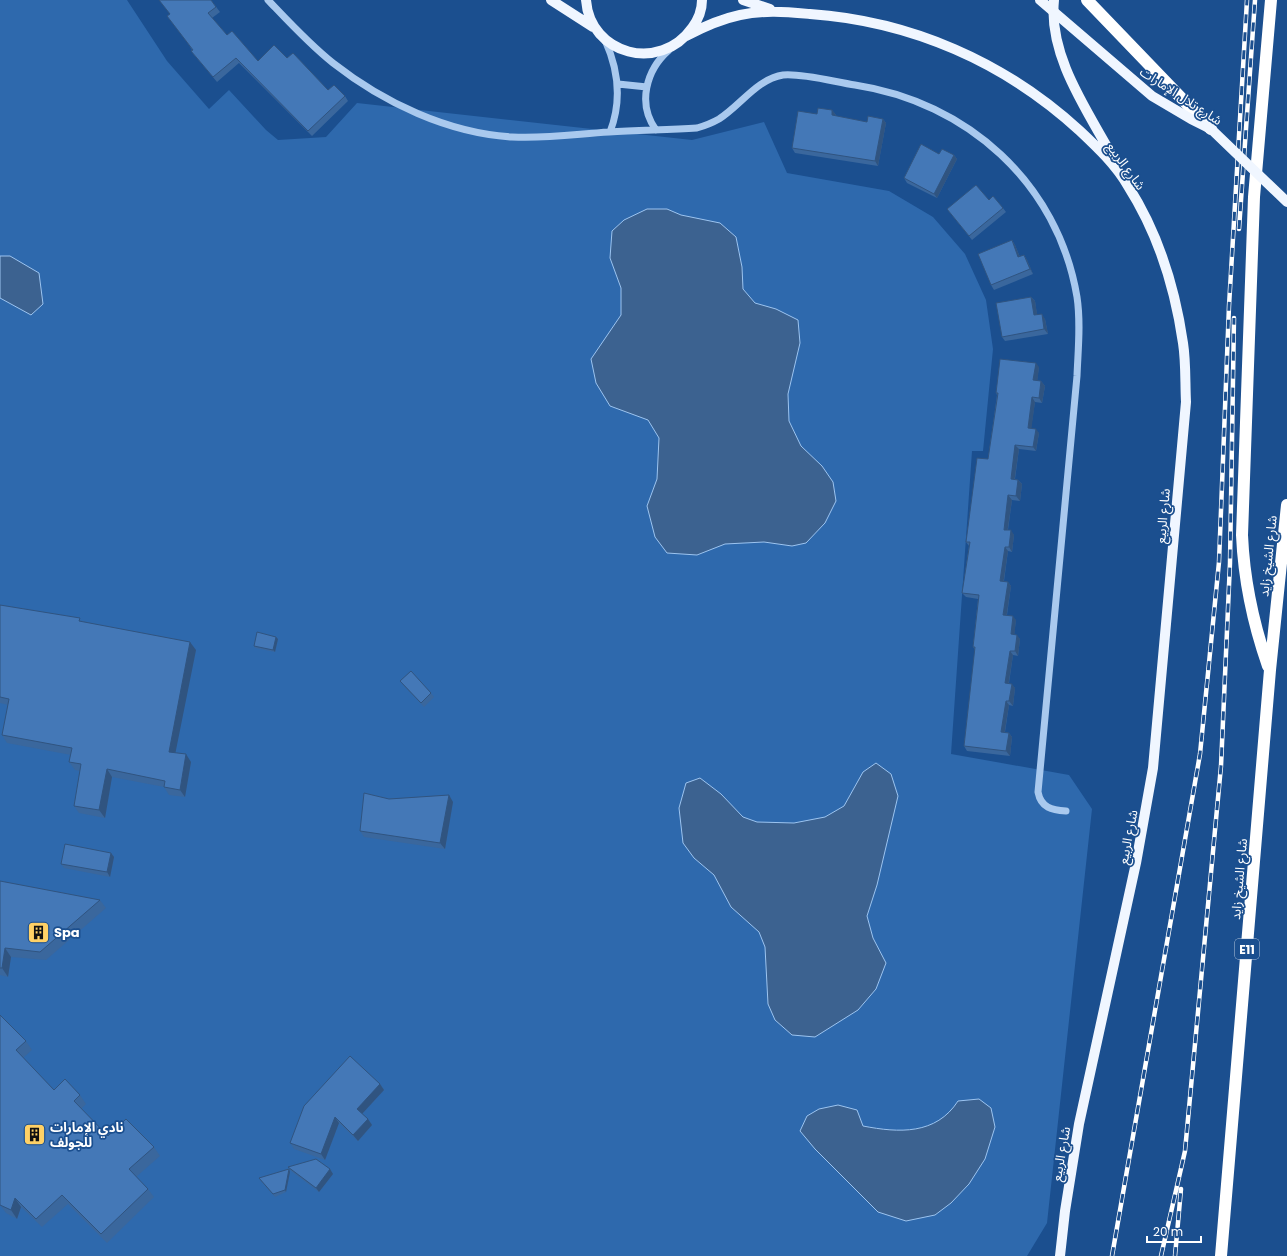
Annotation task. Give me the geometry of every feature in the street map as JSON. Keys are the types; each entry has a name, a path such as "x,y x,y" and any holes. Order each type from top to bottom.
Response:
{"highway":[{"path":"1087,0 1212,129"},
{"path":"1270,670 1256,630 1247,590 1242,535 1254,197 1271,0"},
{"name":"شارع الشيخ زايد","path":"1221,1256 1270,670 1287,505"}],"main road":[{"path":"551,0 594,27 606,40 621,50 638,54 656,53 673,47 686,36 697,22 702,0"},
{"path":"586,0 587,10 594,27"},
{"name":"شارع الربيع","path":"743,0 778,12"},
{"name":"شارع تلال الإمارات","path":"1040,0 1152,96 1191,119 1212,129 1287,202"},
{"path":"1054,0 1054,30 1066,70 1128,184"},
{"name":"شارع الربيع","path":"686,36 703,27 733,17 759,12 828,15 878,23 927,37 973,57 1018,82 1059,111 1096,146 1128,184 1154,235 1173,289 1184,345 1186,402 1153,768 1136,863 1079,1124 1064,1211 1060,1256"}],"street":[{"path":"268,0 304,36 345,72 365,86 399,105 435,120 473,131 512,137 697,128 708,125 723,116 765,82 784,75 873,87 910,98 953,118 979,135 1009,160 1033,191 1052,224 1068,260 1077,298 1080,337 1038,792 1039,798 1047,808 1066,811"},
{"path":"606,40 614,62 618,84 617,108 610,132"},
{"path":"656,130 646,110 647,87 656,65 673,47"},
{"path":"618,84 647,87"}],"shaded area":[{"path":"0,0 127,0 167,61 209,109 229,90 266,130 278,140 326,137 357,103 692,140 764,122 787,173 889,191 933,217 965,254 986,300 993,349 983,451 972,451 951,754 1069,775 1092,809 1047,1223 1027,1256 0,1256"},
{"path":"647,209 667,209 681,215 720,223 736,237 742,267 743,289 755,303 776,309 798,320 800,343 788,394 789,421 801,446 822,466 833,482 836,501 825,523 806,543 792,546 764,542 725,544 697,555 667,553 655,537 647,506 657,479 659,438 648,420 610,406 596,383 591,359 621,315 621,288 610,258 612,231 624,220"},
{"path":"0,256 10,256 39,273 43,304 31,315 0,298"},
{"path":"876,763 891,774 898,796 877,885 867,916 873,938 886,963 876,989 858,1010 815,1037 792,1035 775,1020 768,1004 765,947 759,932 731,907 714,875 694,858 683,843 679,808 686,783 700,778 721,794 743,817 757,822 794,823 825,817 844,806 863,772"},
{"path":"979,1099 991,1108 995,1127 985,1159 969,1184 951,1203 935,1215 906,1221 878,1212 815,1149 800,1131 807,1116 819,1109 838,1105 857,1110 863,1126 890,1130 903,1130 928,1126 949,1112 958,1101"}],"building":[{"path":"159,0 211,0 216,7 208,13 227,35 232,31 258,61 274,45 287,58 293,53 328,90 334,85 345,96 308,131 236,58 213,77 191,51 193,50 167,16 170,14"},
{"path":"818,108 832,110 832,115 867,122 868,116 883,119 875,161 792,148 798,111 817,114"},
{"path":"921,144 939,154 942,149 954,155 934,194 904,178"},
{"path":"976,185 989,200 993,196 1003,208 969,236 947,209"},
{"path":"1012,240 1018,257 1024,255 1030,269 991,285 978,254"},
{"path":"1031,297 1034,315 1042,314 1044,329 1002,337 996,303"},
{"path":"1000,359 1036,363 1033,380 1041,381 1039,398 1032,397 1028,428 1036,429 1033,447 1015,445 1011,479 1018,480 1016,496 1008,495 1004,530 1011,530 1009,547 1005,547 1000,581 1008,582 1003,615 1013,616 1011,634 1017,635 1015,651 1010,651 1005,683 1012,684 1009,701 1006,701 1001,732 1009,733 1006,751 964,746 979,595 962,593 970,542 966,542 977,458 988,459 998,393 996,393"},
{"path":"0,605 80,618 79,621 190,642 169,752 186,754 180,790 164,787 165,781 107,769 99,810 74,806 81,764 69,762 72,748 2,735 9,699 0,697"},
{"path":"257,632 276,637 273,650 254,646"},
{"path":"411,671 431,693 421,703 400,681"},
{"path":"364,793 389,799 449,795 440,843 360,831"},
{"path":"65,844 111,853 107,872 61,864"},
{"name":"Spa","path":"0,881 100,900 40,952 5,948 2,968 0,968"},
{"name":"نادي الإمارات للجولف","path":"0,1015 26,1041 16,1050 54,1090 65,1079 80,1095 74,1101 108,1136 126,1119 154,1147 129,1169 148,1189 101,1234 62,1195 36,1219 15,1198 11,1210 0,1205"},
{"path":"350,1056 380,1084 357,1109 368,1119 353,1135 335,1117 321,1154 290,1143 304,1106"},
{"path":"316,1159 330,1169 316,1188 288,1167"},
{"path":"289,1169 285,1190 273,1194 259,1178"}],"railway":[{"path":"1112,1256 1200,754 1219,562 1229,306 1247,0"},
{"path":"1239,229 1255,0"},
{"path":"1161,1256 1185,1151 1221,766 1230,563 1234,318"},
{"path":"1175,1256 1181,1189"}],"place":[{"name":"Spa","path":"39,932"},
{"name":"نادي الإمارات للجولف","path":"35,1134"}]}
